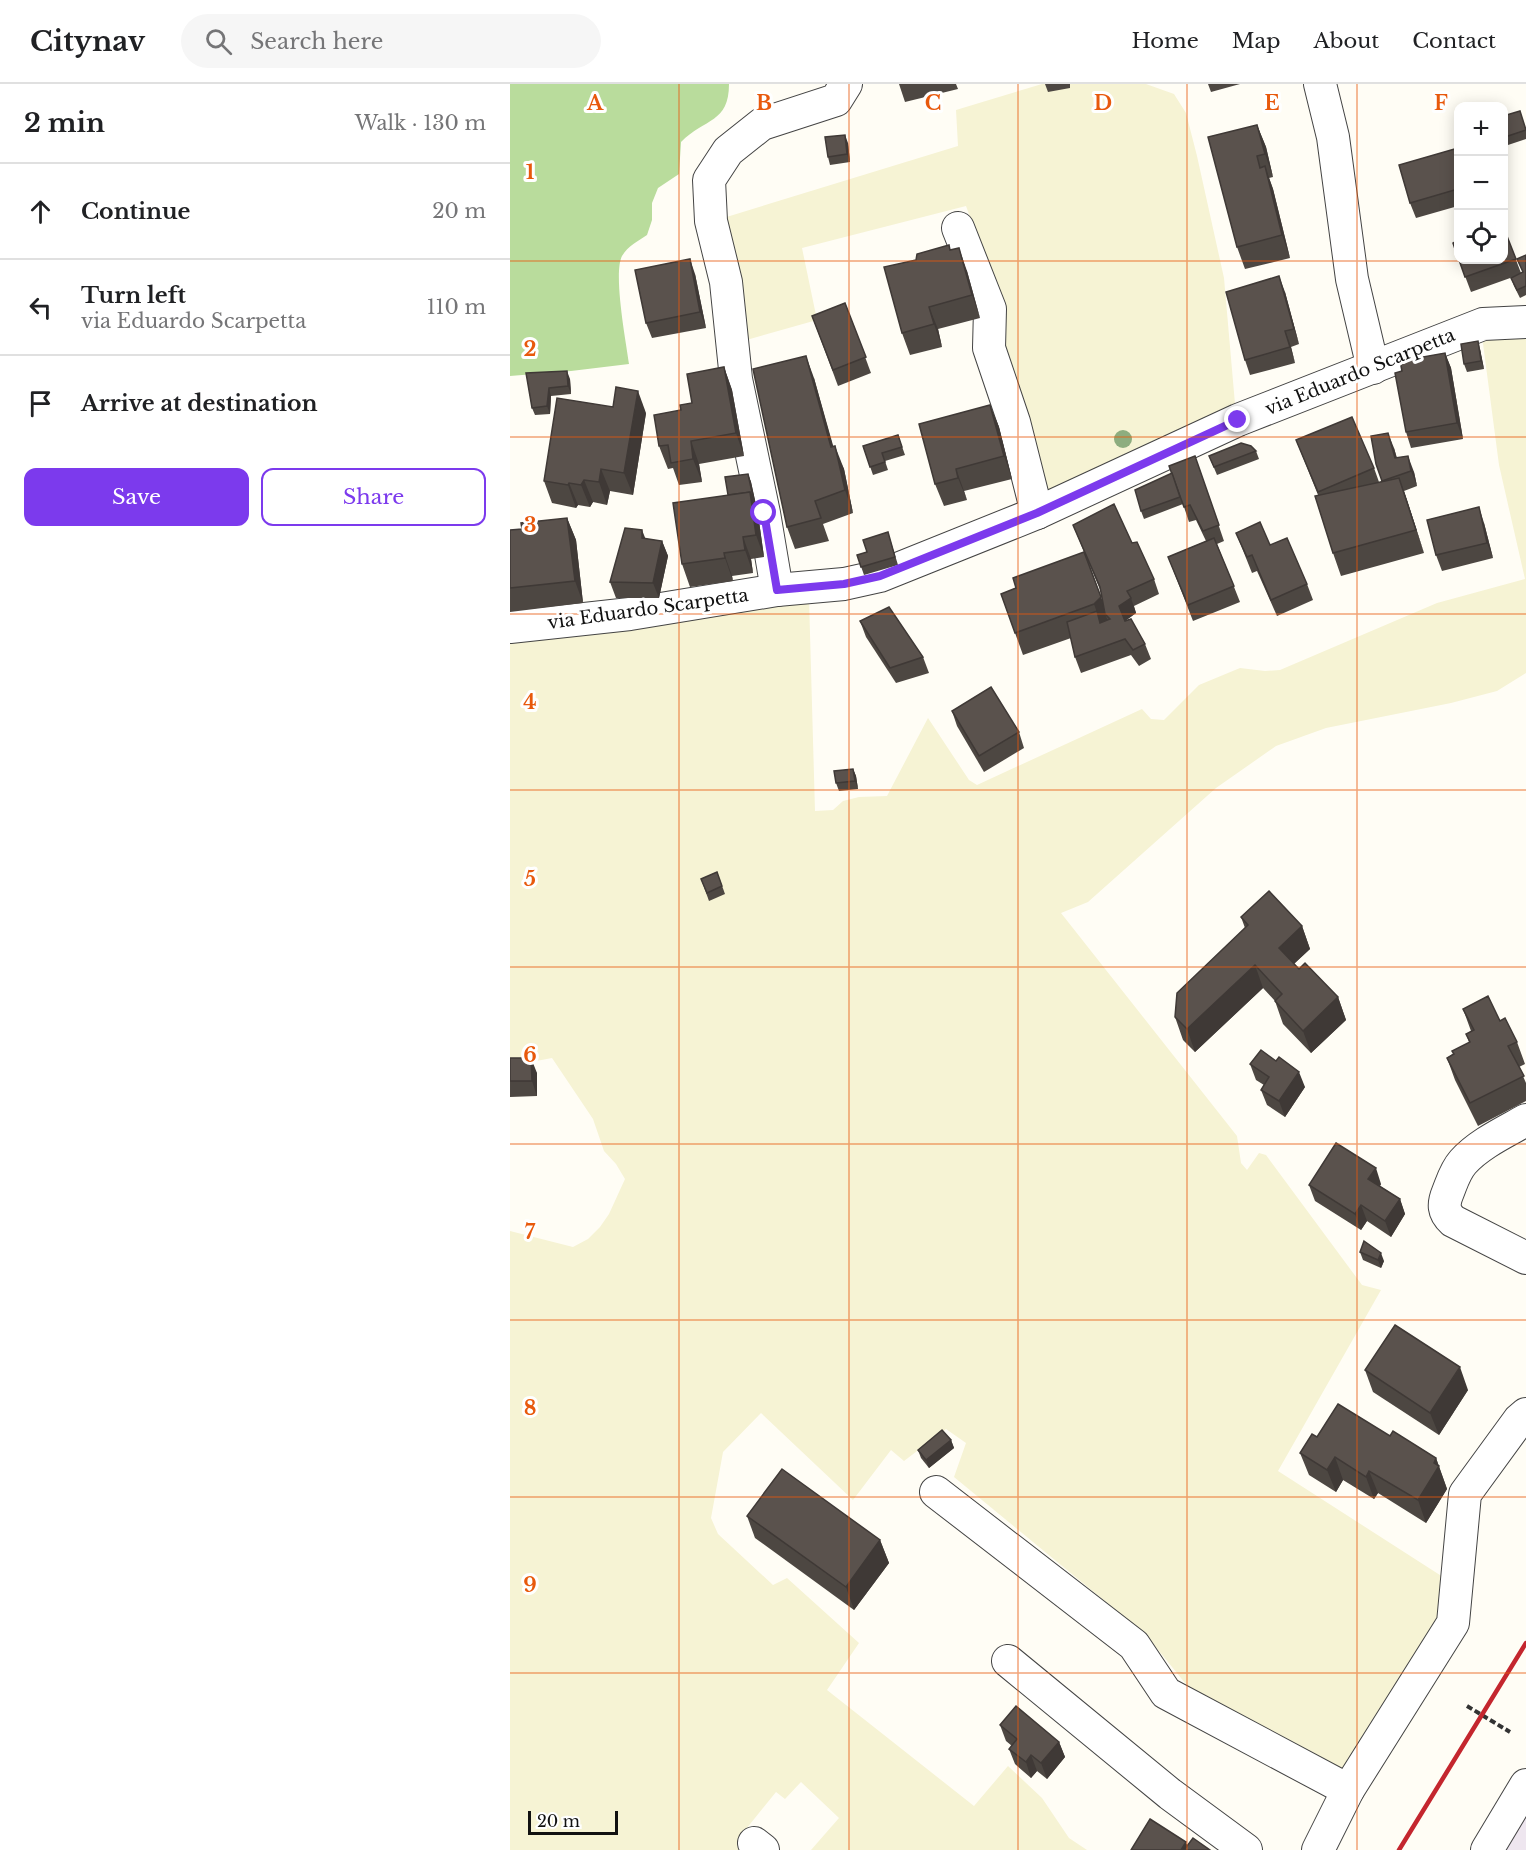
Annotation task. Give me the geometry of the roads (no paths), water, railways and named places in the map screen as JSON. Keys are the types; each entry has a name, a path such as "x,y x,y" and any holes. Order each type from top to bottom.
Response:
{"street":[{"path":"777,590 764,513 736,379 726,282 711,221 709,180 728,151 762,124 836,100 846,84"},
{"path":"1320,84 1333,137 1352,279 1373,368"},
{"path":"958,228 990,309 989,348 1014,422 1037,513"},
{"name":"via Eduardo Scarpetta","path":"510,627 630,614 777,590 844,584 880,576 1037,513 1238,420 1483,324 1526,322"},
{"path":"1526,1120 1462,1163 1456,1172 1443,1206 1446,1215 1453,1221 1526,1258"},
{"path":"1318,1850 1348,1790 1453,1623 1465,1494 1518,1420 1526,1414"},
{"path":"936,1492 1134,1645 1166,1693 1348,1790"},
{"path":"1008,1661 1170,1794 1246,1850"},
{"path":"1487,1850 1526,1785"}],"railway":[{"path":"1399,1850 1526,1643"}]}
